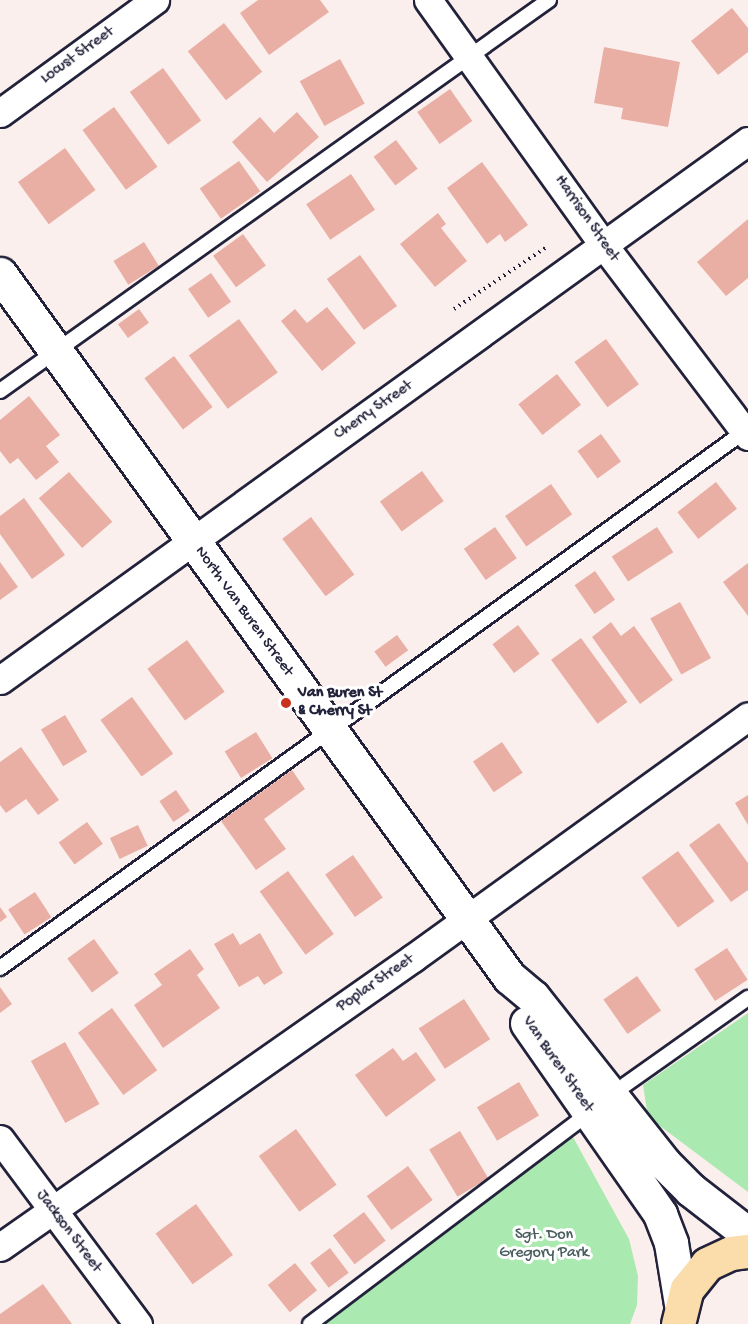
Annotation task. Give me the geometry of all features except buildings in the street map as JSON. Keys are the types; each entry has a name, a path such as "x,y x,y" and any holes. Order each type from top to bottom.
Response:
{"highway":[{"name":"Van Buren Street","path":"678,1319 687,1289 707,1264 731,1253 748,1251"}],"street":[{"name":"Locust Street","path":"0,113 155,0"},
{"name":"Harrison Street","path":"428,0 605,247 747,432"},
{"name":"Cherry Street","path":"0,680 605,247 748,141"},
{"name":"North Van Buren Street","path":"0,274 329,732 509,977"},
{"name":"Poplar Street","path":"0,1247 466,919 748,716"},
{"name":"Van Buren Street","path":"509,977 521,1015 660,1214 671,1243 678,1319"},
{"name":"Van Buren Street","path":"509,977 533,997 664,1163 691,1190 748,1234"},
{"name":"Jackson Street","path":"0,1139 51,1211 138,1324"}],"lane":[{"path":"0,391 549,0"},
{"path":"0,968 747,432"},
{"path":"625,1085 748,998"},
{"path":"310,1324 590,1112"}],"path":[{"path":"454,309 587,221"}],"green space":[{"path":"748,1013 748,1192 648,1117 643,1085"},
{"name":"Sgt. Don Gregory Park","path":"568,1128 629,1239 638,1276 637,1305 630,1324 310,1324"}],"place":[{"name":"Van Buren St & Cherry St","path":"286,703"}]}
